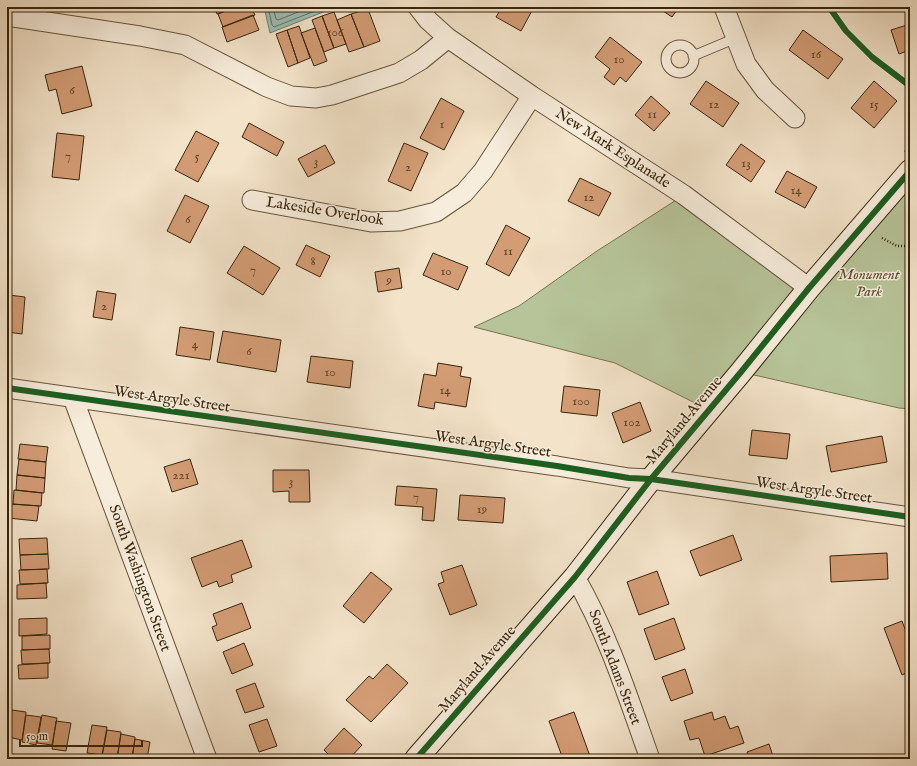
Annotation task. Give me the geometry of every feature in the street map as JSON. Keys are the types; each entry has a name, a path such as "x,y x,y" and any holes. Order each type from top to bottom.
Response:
{"main road":[{"name":"Maryland Avenue","path":"416,759 575,577 650,479 737,377 809,288 910,171"}],"street":[{"name":"New Mark Esplanade","path":"418,7 428,20 448,38 532,96 684,195 809,288"},
{"path":"724,7 746,64 765,90 795,118"},
{"path":"7,16 140,36 185,45 267,87 291,96 316,98 332,95 399,73 421,60 448,38"},
{"name":"Lakeside Overlook","path":"252,200 371,222 400,221 436,212 464,193 483,171 532,96"},
{"name":"West Argyle Street","path":"7,388 557,466 629,478 650,479 910,518"},
{"name":"South Washington Street","path":"73,398 207,759"},
{"name":"South Adams Street","path":"575,577 590,602 606,639 650,759"}],"lane":[{"path":"693,56 736,38"}],"path":[{"path":"882,238 897,246 910,246"}],"green space":[{"name":"Monument Park","path":"910,171 910,409 899,408 741,372 709,410 615,363 474,327 519,306 597,251 684,195 809,288"}],"water":[{"path":"264,7 336,7 270,33"}],"building":[{"path":"214,7 235,7 217,14"},
{"path":"236,7 251,7 255,15 223,27 218,14"},
{"path":"502,7 534,7 521,31 496,17"},
{"path":"657,7 679,7 672,17"},
{"path":"368,9 380,41 364,47 351,14"},
{"path":"334,12 346,44 334,48 322,16"},
{"path":"351,14 364,47 349,52 337,20"},
{"path":"253,15 259,30 227,42 222,27"},
{"path":"322,16 334,48 324,52 312,20"},
{"path":"910,24 910,50 899,54 891,30"},
{"path":"299,26 310,58 298,63 287,30"},
{"path":"315,28 327,61 314,66 301,33"},
{"path":"287,30 298,63 288,67 276,34"},
{"path":"803,30 843,59 828,79 789,50"},
{"path":"610,37 642,62 626,82 620,77 614,85 604,77 610,69 595,57"},
{"path":"82,66 92,106 62,114 56,89 49,91 45,75"},
{"path":"706,81 739,103 723,127 690,104"},
{"path":"874,81 897,101 874,128 851,108"},
{"path":"651,96 670,113 654,131 635,115"},
{"path":"441,98 464,111 444,150 420,138"},
{"path":"249,123 284,142 277,156 242,137"},
{"path":"196,131 219,143 198,182 175,170"},
{"path":"57,133 84,136 79,180 52,177"},
{"path":"404,143 428,153 411,191 388,181"},
{"path":"741,144 765,161 751,182 726,165"},
{"path":"325,145 335,163 308,177 298,159"},
{"path":"787,171 817,187 805,208 775,192"},
{"path":"580,178 611,193 599,216 568,201"},
{"path":"185,195 209,206 190,243 167,231"},
{"path":"506,225 530,238 509,276 486,264"},
{"path":"306,245 330,256 320,277 296,265"},
{"path":"244,246 280,268 263,295 227,273"},
{"path":"433,253 468,267 458,290 423,275"},
{"path":"399,268 402,288 378,292 375,272"},
{"path":"97,291 116,294 112,320 93,317"},
{"path":"9,295 25,297 22,334 7,332 7,308"},
{"path":"180,327 214,332 210,360 176,355"},
{"path":"223,331 281,340 276,372 217,362"},
{"path":"311,356 353,361 350,388 307,382"},
{"path":"438,363 462,367 460,376 471,378 466,407 435,402 434,409 418,406 424,374 436,376"},
{"path":"564,386 600,390 597,416 561,412"},
{"path":"640,402 651,431 623,443 612,413"},
{"path":"752,430 790,434 787,459 749,455"},
{"path":"882,436 887,462 831,472 826,446"},
{"path":"20,444 48,447 46,462 18,459"},
{"path":"19,459 46,462 45,478 17,475"},
{"path":"190,459 198,484 172,492 164,467"},
{"path":"273,470 309,470 310,502 289,502 289,491 273,492"},
{"path":"17,475 45,478 44,493 16,490"},
{"path":"397,486 437,489 434,521 422,520 423,507 395,505"},
{"path":"14,490 42,493 41,506 13,504"},
{"path":"460,495 505,498 503,523 458,520"},
{"path":"10,504 39,506 37,521 8,518"},
{"path":"733,535 742,560 700,576 690,551"},
{"path":"47,538 48,554 20,555 19,539"},
{"path":"242,540 252,567 231,575 233,582 219,587 217,581 202,587 191,558"},
{"path":"887,553 888,579 831,582 830,556"},
{"path":"48,554 49,569 21,570 20,555"},
{"path":"462,565 477,605 450,615 438,584 444,582 441,572"},
{"path":"47,569 48,583 20,584 19,570"},
{"path":"657,571 669,604 639,615 627,582"},
{"path":"371,572 392,589 364,623 343,606"},
{"path":"46,583 47,598 17,599 17,585"},
{"path":"242,603 251,628 217,641 212,627 217,625 213,614"},
{"path":"47,618 47,634 19,636 19,619"},
{"path":"674,618 685,649 655,660 644,629"},
{"path":"902,621 908,637 910,636 910,671 902,675 884,628"},
{"path":"50,635 50,649 22,650 22,636"},
{"path":"244,643 253,665 232,674 223,652"},
{"path":"49,649 50,663 22,664 21,650"},
{"path":"48,663 48,678 19,679 18,665"},
{"path":"387,664 408,683 371,722 346,700 369,676 373,679"},
{"path":"685,669 693,693 671,701 662,677"},
{"path":"255,683 264,707 245,713 236,690"},
{"path":"12,710 26,712 22,740 8,737"},
{"path":"574,712 591,759 563,759 549,721"},
{"path":"712,712 714,720 725,716 730,729 738,726 744,743 705,756 699,738 690,740 684,721"},
{"path":"26,715 41,717 36,745 22,742"},
{"path":"42,715 57,718 52,745 37,743"},
{"path":"267,719 277,746 259,752 249,725"},
{"path":"56,721 71,723 66,751 52,749"},
{"path":"92,725 107,727 102,755 87,753"},
{"path":"344,728 362,745 349,759 333,759 324,750"},
{"path":"107,730 121,732 117,759 102,757"},
{"path":"121,734 135,737 132,759 117,759"},
{"path":"135,739 150,742 147,759 132,759"},
{"path":"769,744 774,759 749,759 747,752"}],"cycle path":[{"path":"829,7 846,31 872,57 910,86"},
{"path":"416,759 575,577 651,479 809,288 910,171"},
{"path":"7,388 910,517"}]}
